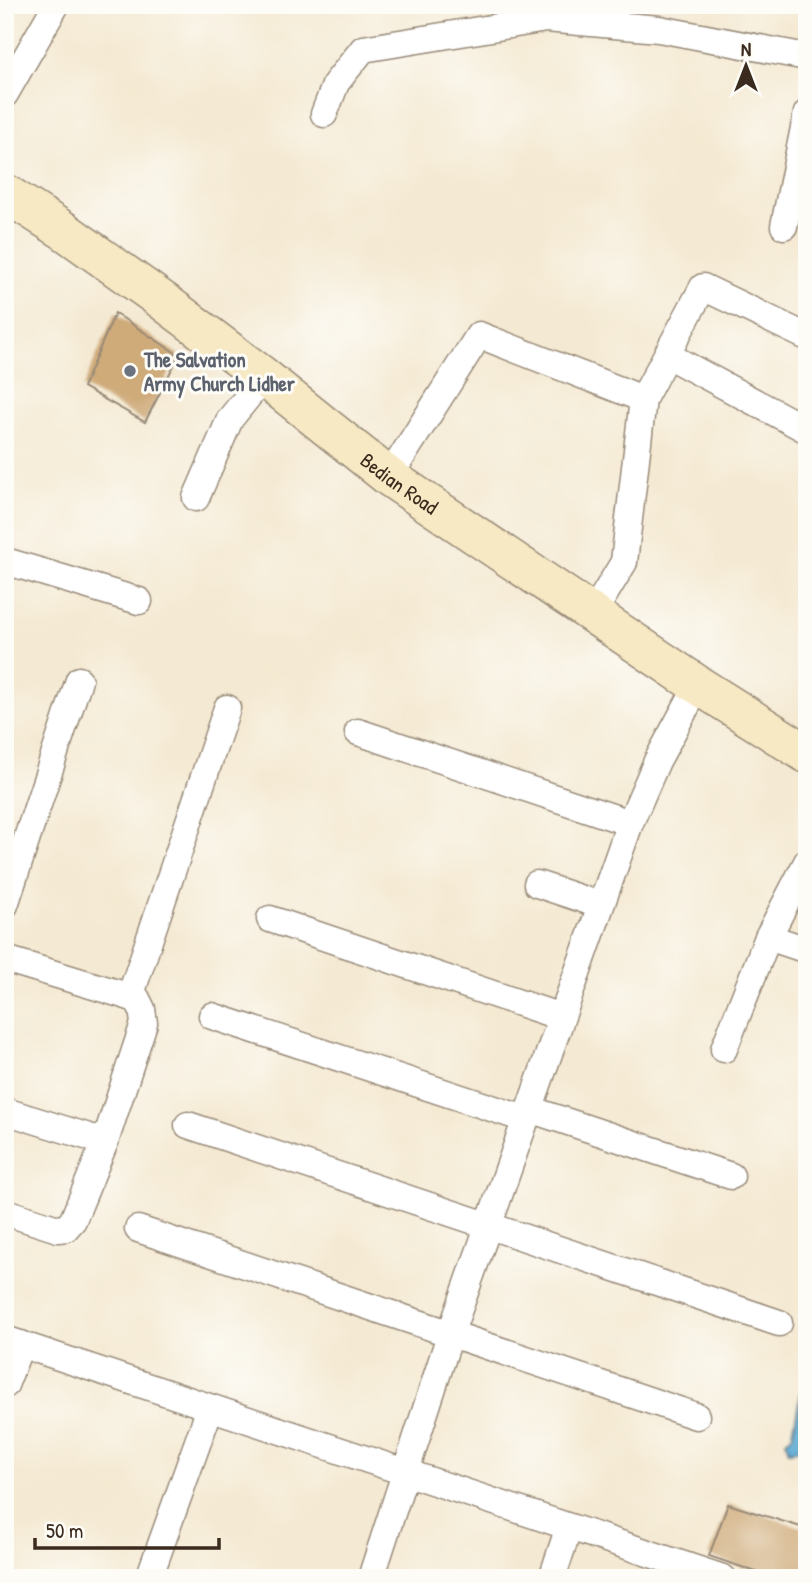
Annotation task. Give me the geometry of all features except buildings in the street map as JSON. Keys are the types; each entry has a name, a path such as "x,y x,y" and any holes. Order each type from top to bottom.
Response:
{"main road":[{"name":"Bedian Road","path":"5,193 96,254 264,377 389,477 592,615 807,754"}],"street":[{"path":"5,94 56,5"},
{"path":"324,114 336,83 363,49 546,19 659,29 807,57"},
{"path":"784,226 807,113"},
{"path":"592,615 624,562 643,399 703,287 807,337"},
{"path":"389,477 479,335 643,399"},
{"path":"667,355 807,430"},
{"path":"196,498 230,419 264,377"},
{"path":"5,561 139,601"},
{"path":"5,905 79,680"},
{"path":"371,1578 451,1332 630,823 657,761 698,685"},
{"path":"130,997 227,708"},
{"path":"358,732 630,823"},
{"path":"724,1049 768,937 807,863"},
{"path":"537,884 600,905"},
{"path":"270,919 561,1017"},
{"path":"768,937 807,950"},
{"path":"5,959 136,999 142,1009 144,1023 105,1142 73,1220 66,1228 58,1229 5,1212"},
{"path":"212,1016 731,1176"},
{"path":"5,1111 105,1142"},
{"path":"188,1125 779,1323"},
{"path":"138,1229 696,1416"},
{"path":"5,1385 13,1341 569,1527 682,1572 723,1578"},
{"path":"149,1578 211,1408"},
{"path":"552,1578 569,1527"}],"water":[{"path":"802,1389 807,1390 807,1451 789,1451 786,1441 792,1436"}],"place":[{"name":"The Salvation Army Church Lidher","path":"130,371"}]}
